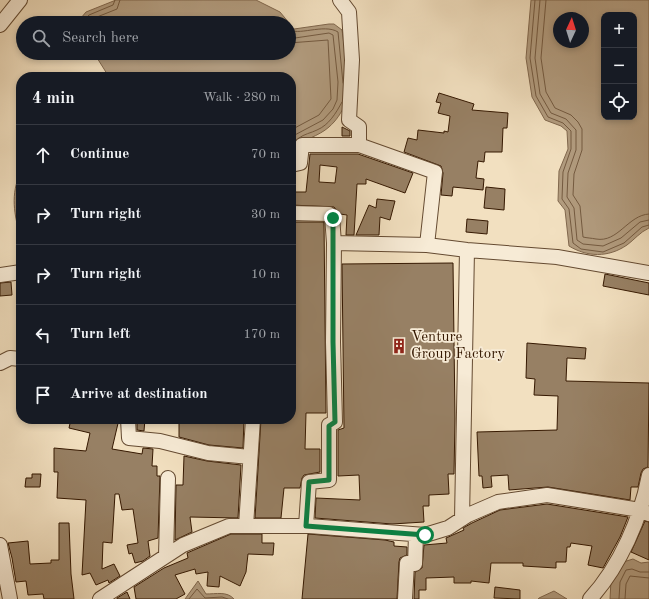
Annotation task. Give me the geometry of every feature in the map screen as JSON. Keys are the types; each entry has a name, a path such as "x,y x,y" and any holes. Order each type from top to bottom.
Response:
{"street":[{"path":"0,26 20,0"},
{"path":"340,0 351,6 352,60 349,120 359,127 359,145"},
{"path":"296,164 300,163 302,145 359,145 435,172 427,245"},
{"path":"296,213 329,214 332,216 334,243 333,342 335,422 329,426 329,480 309,482 306,526"},
{"path":"334,243 427,245 466,250 557,257 649,272"},
{"path":"462,519 466,250"},
{"path":"0,275 16,273"},
{"path":"0,363 10,358 16,359"},
{"path":"128,424 129,438 160,441 208,453 250,457"},
{"path":"246,526 253,424"},
{"path":"590,599 600,588 645,512 649,475"},
{"path":"166,556 168,478"},
{"path":"100,599 183,545 229,526 306,526 425,535 448,528 462,519 498,502 547,495 645,512"},
{"path":"405,599 407,563 415,564 416,535"},
{"path":"0,545 10,599"}],"water":[{"path":"116,0 256,0 280,12 283,16 83,16 86,12"},
{"path":"531,0 649,0 649,228 627,245 605,254 590,254 576,250 569,246 565,210 558,201 559,171 568,149 567,131 561,126 545,120 532,97 526,58"},
{"path":"334,24 342,30 347,78 347,97 344,107 332,125 296,146 296,72 106,72 98,60 296,60 296,29"},
{"path":"16,185 16,221 14,205"},
{"path":"633,559 641,563 649,562 649,599 610,599 611,580 620,563"},
{"path":"198,581 206,594 225,594 234,599 185,599"},
{"path":"554,591 567,599 538,599 539,598"}],"building":[{"path":"439,93 474,104 472,110 508,113 507,128 503,128 502,152 485,152 484,162 478,161 476,178 484,179 483,190 453,187 452,196 441,195 443,173 441,166 404,152 408,138 417,140 418,130 444,133 444,131 448,132 450,116 438,113 441,103 436,102"},
{"path":"342,127 350,131 350,136 342,136"},
{"path":"310,154 358,154 413,173 405,193 366,179 366,184 357,184 354,235 346,235 347,215 340,214 334,207 296,205 296,192 306,192","holes":["320,165 337,167 335,183 319,182"]},
{"path":"486,187 505,189 504,210 484,208"},
{"path":"377,199 395,201 390,220 380,217 379,235 356,235 369,205 376,208"},
{"path":"467,219 488,221 487,234 466,232"},
{"path":"296,222 324,222 326,413 306,413 305,449 320,449 320,472 304,475 300,488 284,488 281,518 255,518 261,424 296,424"},
{"name":"Venture Group Factory","path":"453,263 455,419 454,474 448,474 449,494 429,495 429,506 423,506 424,522 392,524 315,518 316,498 360,500 359,475 338,476 338,430 344,428 342,264"},
{"path":"605,274 649,283 649,295 603,286"},
{"path":"11,282 12,295 0,296 0,283"},
{"path":"527,343 586,348 585,359 567,358 566,381 649,383 648,467 643,469 641,473 638,487 631,487 630,500 548,487 509,490 508,475 491,476 492,487 483,488 482,476 479,476 477,432 557,430 558,396 534,395 535,379 526,378"},
{"path":"70,424 118,424 112,449 142,454 143,448 153,449 152,466 157,466 157,476 160,476 158,538 148,541 150,556 143,561 135,563 132,553 129,554 127,545 138,543 133,509 122,510 119,494 115,494 112,543 103,542 102,569 114,564 120,576 109,583 108,580 96,585 90,573 82,575 86,500 57,498 58,472 54,472 54,448 86,451 90,433 69,428"},
{"path":"137,424 145,424 144,431 137,430"},
{"path":"179,424 244,424 243,448 209,445 179,437"},
{"path":"184,456 207,461 241,465 238,518 190,517 192,532 175,540 176,485 183,485"},
{"path":"32,474 41,474 40,487 25,487 26,478 32,478"},
{"path":"547,504 628,517 620,537 603,568 588,565 592,546 571,543 570,547 567,547 566,562 556,562 556,568 523,566 523,563 491,563 489,583 471,581 471,583 454,583 454,577 426,578 426,590 419,590 419,599 414,599 415,572 422,568 424,545 447,543 446,538 464,530 463,528 472,523 500,510"},
{"path":"645,521 649,522 649,560 631,552"},
{"path":"59,523 69,523 71,574 74,599 44,599 43,594 28,595 26,581 16,582 8,543 28,541 30,564 51,563 51,560 59,560"},
{"path":"231,534 262,534 262,543 274,543 273,555 248,554 246,572 240,586 220,576 219,587 207,586 208,572 196,574 195,569 175,575 185,594 176,599 136,599 134,587 164,568 188,558 187,553"},
{"path":"308,534 385,540 394,542 394,546 407,547 407,555 400,558 399,562 397,599 302,599"},
{"path":"495,587 520,590 520,599 494,598"},
{"path":"127,592 130,599 117,599 117,598"}],"place":[{"name":"Venture Group Factory","path":"399,346"}],"route":[{"path":"333,218 333,342 335,422 329,426 329,480 309,482 306,526 425,535"}]}
